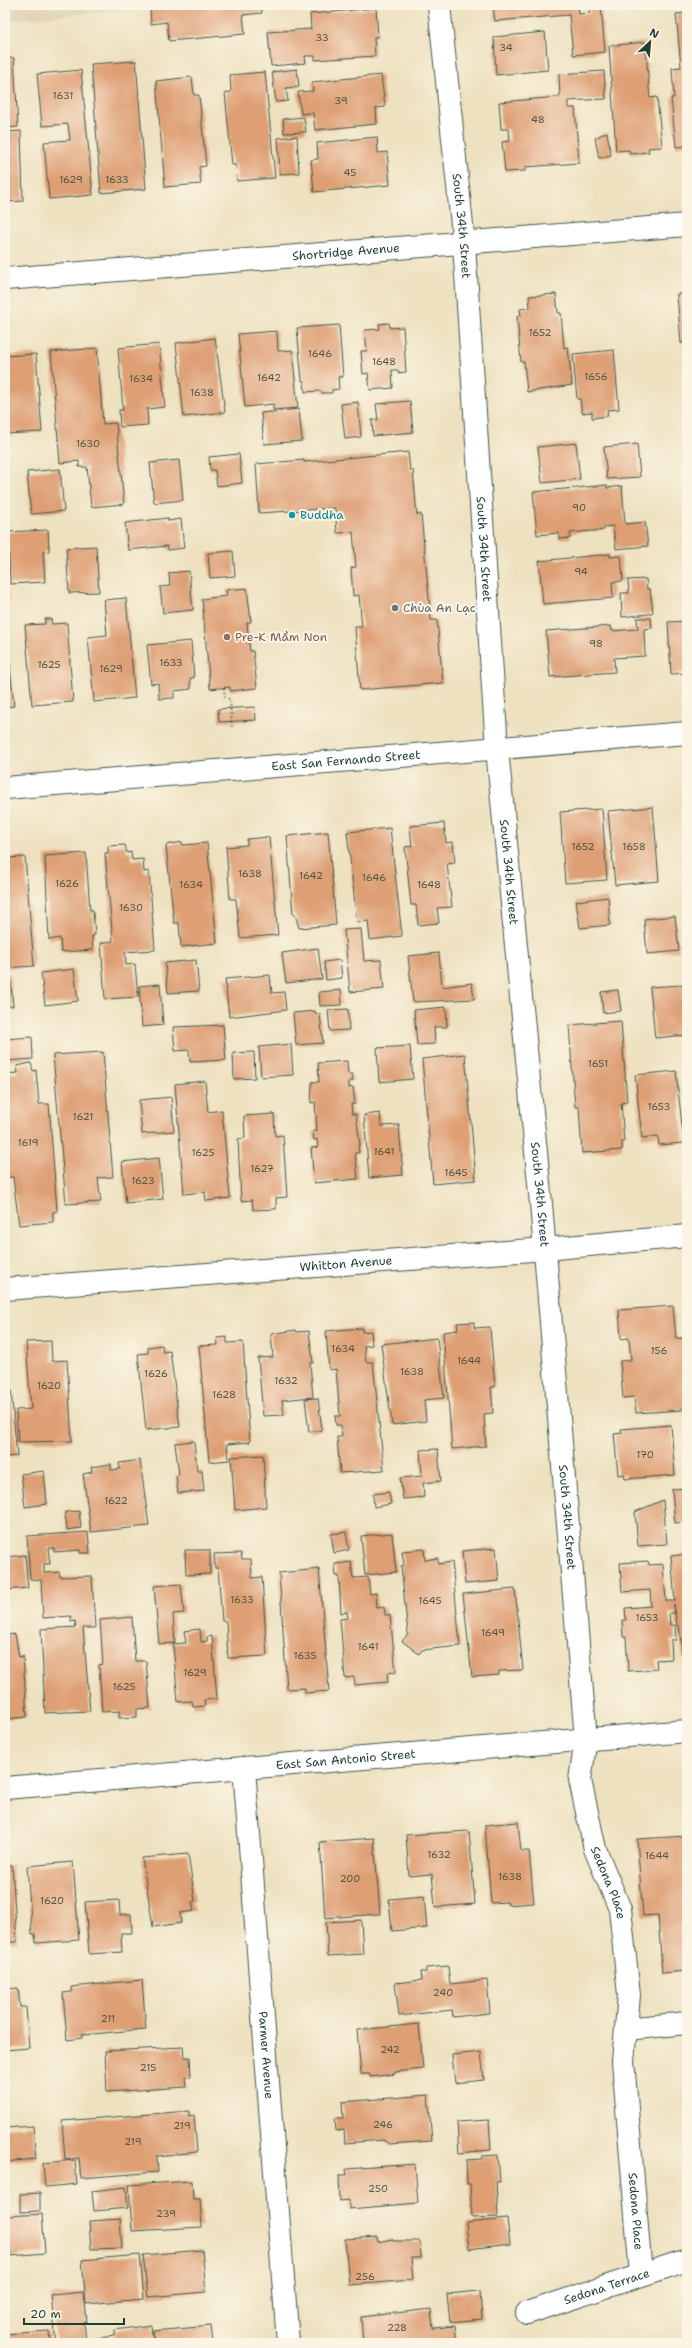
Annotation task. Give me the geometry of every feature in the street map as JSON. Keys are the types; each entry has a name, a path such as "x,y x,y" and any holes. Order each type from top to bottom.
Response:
{"street":[{"name":"South 34th Street","path":"439,5 464,244 498,749 545,1249 586,1739"},
{"name":"Shortridge Avenue","path":"5,279 464,244 687,225"},
{"name":"East San Fernando Street","path":"5,788 687,733"},
{"name":"Whitton Avenue","path":"5,1289 545,1249 687,1236"},
{"name":"East San Antonio Street","path":"5,1788 687,1731"},
{"name":"Sedona Place","path":"586,1739 580,1780 595,1849 620,1909 629,1995 623,2061 641,2275"},
{"name":"Parmer Avenue","path":"244,1768 288,2343"},
{"path":"626,2029 687,2023"},
{"name":"Sedona Terrace","path":"527,2313 687,2260"}],"path":[{"path":"224,688 225,696 230,700 232,728"}],"shaded area":[{"path":"5,5 180,5 5,21"}],"building":[{"path":"188,5 261,5 262,13 243,15 245,34 169,41 167,22 151,24 150,9"},
{"path":"493,5 578,5 579,14 590,13 589,8 601,7 605,52 573,55 569,15 495,21"},
{"path":"376,8 378,37 374,37 375,56 315,60 315,56 305,56 306,63 271,66 268,32 311,29 310,14"},
{"path":"687,13 687,146 676,147 671,98 674,98 672,68 681,67 676,14"},
{"path":"545,32 548,70 496,75 494,37"},
{"path":"645,42 650,98 657,97 662,147 648,148 649,152 630,154 629,150 616,151 609,46"},
{"path":"5,58 14,58 18,127 5,128"},
{"path":"136,61 146,189 101,193 91,64"},
{"path":"297,69 299,87 286,88 288,101 276,102 272,72"},
{"path":"81,70 93,195 49,199 44,142 70,140 68,124 42,126 37,74"},
{"path":"604,71 606,99 568,101 568,108 575,108 579,163 525,167 525,171 505,172 502,142 510,141 509,129 501,129 499,102 560,97 559,74"},
{"path":"265,72 275,178 237,181 236,165 232,165 225,93 231,92 230,75"},
{"path":"381,75 385,107 376,108 377,124 315,130 313,113 301,114 298,92 313,91 312,82"},
{"path":"192,77 194,95 199,95 206,166 199,167 201,184 165,187 156,81"},
{"path":"304,117 306,132 284,133 283,119"},
{"path":"21,131 23,201 5,202 5,132"},
{"path":"607,132 611,155 599,158 595,138"},
{"path":"297,136 299,173 280,174 278,138"},
{"path":"377,137 378,153 387,152 390,185 314,192 311,160 318,159 317,143"},
{"path":"687,293 687,343 681,343 677,294"},
{"path":"556,294 558,313 561,313 564,348 568,347 572,385 527,392 524,362 521,362 517,316 521,316 520,309 530,308 529,296"},
{"path":"389,323 390,328 403,327 406,372 398,373 398,370 392,370 393,388 370,390 368,373 363,374 361,351 367,351 365,330 380,329 379,324"},
{"path":"339,325 343,377 338,377 339,389 332,390 332,393 322,393 321,391 305,392 304,381 302,381 297,328"},
{"path":"277,331 278,351 292,350 298,408 273,410 273,404 245,407 238,334"},
{"path":"215,338 225,412 184,417 176,343"},
{"path":"159,344 165,407 147,409 148,425 120,427 119,410 123,410 118,348"},
{"path":"97,348 103,424 116,423 124,504 91,507 87,467 79,467 79,461 60,463 51,352"},
{"path":"614,350 619,409 607,410 608,416 592,418 592,412 582,413 580,399 577,399 573,354"},
{"path":"36,354 42,432 5,434 5,356"},
{"path":"410,401 413,432 373,436 372,420 378,420 376,404"},
{"path":"358,402 361,437 345,439 341,404"},
{"path":"299,409 302,441 264,444 261,413"},
{"path":"576,443 580,479 542,483 538,447"},
{"path":"637,444 640,477 607,479 604,447"},
{"path":"408,452 410,470 413,470 417,515 421,514 431,620 437,620 443,683 360,690 355,627 362,627 359,595 353,596 351,568 356,567 353,532 337,533 335,508 259,513 256,464 304,460 304,462"},
{"path":"239,454 242,483 217,486 215,470 210,470 209,457"},
{"path":"179,460 183,500 154,503 150,463"},
{"path":"60,469 64,511 31,514 27,472"},
{"path":"607,485 607,488 622,486 625,524 645,522 648,546 616,549 613,526 604,527 604,530 570,533 571,538 559,539 559,533 537,535 533,492"},
{"path":"168,518 168,521 181,519 184,548 168,550 167,546 128,550 125,523"},
{"path":"48,530 49,551 43,552 45,582 10,584 8,532"},
{"path":"96,546 99,592 69,593 66,548"},
{"path":"233,551 235,576 210,578 208,553"},
{"path":"610,554 610,557 621,556 623,581 612,582 613,598 543,604 539,561"},
{"path":"189,571 193,610 163,613 160,587 170,586 169,573"},
{"path":"5,576 9,602 5,603"},
{"path":"646,579 647,589 650,589 653,612 649,614 622,617 621,593 629,593 628,580"},
{"name":"Pre-K Mầm Non","path":"247,588 251,622 247,623 250,651 253,651 257,688 230,691 230,687 210,689 202,599 227,596 226,590"},
{"path":"126,598 135,698 94,702 88,637 107,635 104,600"},
{"path":"637,618 651,618 652,628 644,629 645,656 614,658 615,672 550,677 546,631 611,626 612,631 638,629"},
{"path":"45,619 51,619 52,624 67,623 73,702 32,705 25,625 45,624"},
{"path":"687,621 687,673 671,674 668,622"},
{"path":"7,637 14,706 5,707 5,638"},
{"path":"191,641 194,678 190,678 191,689 174,691 174,698 159,699 158,683 151,684 147,645"},
{"path":"255,707 256,720 219,722 218,709"},
{"path":"684,803 687,803 687,825 686,825"},
{"path":"653,807 659,881 615,885 608,811"},
{"path":"602,809 607,880 565,883 560,812"},
{"path":"444,823 446,843 453,842 455,863 447,864 452,907 437,908 439,923 418,925 416,905 411,905 405,847 412,846 410,826"},
{"path":"390,828 402,936 370,940 368,921 357,922 347,832"},
{"path":"328,832 336,925 299,928 295,914 293,914 287,836"},
{"path":"269,837 278,935 240,938 236,899 230,899 226,847 247,845 247,839"},
{"path":"182,842 183,845 207,843 217,943 181,947 179,923 174,923 166,845"},
{"path":"125,845 127,853 131,852 132,860 143,859 144,872 149,871 155,950 125,952 126,965 135,964 138,997 105,999 101,943 113,941 105,853 108,853 108,846"},
{"path":"86,853 90,910 93,910 95,935 92,936 93,950 61,952 60,938 49,940 45,856"},
{"path":"25,857 34,966 5,968 5,858"},
{"path":"608,897 610,925 580,928 576,901"},
{"path":"675,916 679,951 647,954 644,919"},
{"path":"361,929 364,961 381,960 384,989 350,992 344,930"},
{"path":"318,948 322,979 286,983 282,953"},
{"path":"439,953 442,987 472,983 474,999 413,1002 408,956"},
{"path":"196,960 199,991 168,993 165,963"},
{"path":"340,960 342,978 326,980 324,962"},
{"path":"74,969 78,1001 45,1005 41,973"},
{"path":"10,974 13,1006 5,1006 5,975"},
{"path":"270,975 272,993 284,992 286,1010 229,1017 225,979"},
{"path":"160,984 163,1025 142,1027 139,986"},
{"path":"682,985 687,1035 655,1038 650,987"},
{"path":"341,990 342,1005 320,1006 319,992"},
{"path":"618,990 621,1011 603,1013 601,992"},
{"path":"446,1007 447,1027 434,1027 435,1044 417,1045 414,1010"},
{"path":"348,1009 349,1030 330,1031 328,1010"},
{"path":"315,1011 316,1014 320,1014 323,1043 296,1045 293,1013"},
{"path":"621,1021 627,1102 621,1103 624,1142 622,1142 622,1150 582,1153 579,1107 575,1107 569,1025"},
{"path":"223,1025 226,1060 190,1062 189,1050 175,1051 173,1027"},
{"path":"32,1037 33,1059 6,1061 5,1039"},
{"path":"291,1044 293,1075 261,1077 259,1047"},
{"path":"410,1046 413,1079 379,1082 377,1048"},
{"path":"103,1052 113,1177 98,1178 101,1202 66,1204 53,1055"},
{"path":"254,1052 255,1078 234,1079 233,1053"},
{"path":"465,1054 476,1180 433,1184 422,1059"},
{"path":"347,1061 348,1074 352,1074 353,1081 349,1081 349,1088 353,1087 355,1104 351,1104 352,1114 356,1114 360,1145 358,1146 359,1153 355,1153 358,1179 314,1183 311,1148 318,1147 317,1139 314,1140 313,1131 317,1131 315,1102 311,1103 312,1082 319,1082 318,1063"},
{"path":"31,1063 33,1071 36,1070 39,1104 49,1104 57,1211 53,1212 53,1222 19,1225 13,1177 5,1177 5,1074 18,1073 17,1066"},
{"path":"676,1071 684,1143 659,1145 658,1136 642,1138 635,1075"},
{"path":"205,1081 208,1112 222,1110 230,1198 206,1201 205,1192 184,1194 175,1084"},
{"path":"171,1097 174,1131 142,1134 139,1100"},
{"path":"380,1113 381,1126 399,1125 403,1175 369,1178 364,1115"},
{"path":"274,1114 275,1136 283,1135 287,1197 276,1198 276,1209 253,1210 252,1200 241,1201 238,1139 245,1138 244,1116"},
{"path":"159,1158 163,1199 126,1203 122,1162"},
{"path":"673,1306 676,1338 687,1338 687,1407 682,1408 682,1410 636,1413 634,1397 623,1398 620,1361 631,1360 629,1338 621,1339 619,1310"},
{"path":"474,1322 474,1328 490,1327 495,1387 491,1387 493,1413 484,1414 486,1446 452,1449 443,1332 458,1330 457,1323"},
{"path":"362,1328 362,1332 371,1331 372,1345 364,1346 366,1362 373,1362 384,1470 340,1473 337,1437 342,1437 341,1425 336,1425 335,1416 340,1416 336,1369 329,1370 326,1331"},
{"path":"296,1330 297,1332 309,1331 313,1363 310,1363 313,1397 282,1400 284,1415 263,1416 258,1358 273,1357 271,1334"},
{"path":"227,1337 227,1343 243,1342 250,1442 227,1444 229,1460 209,1462 199,1346 218,1345 217,1338"},
{"path":"437,1338 444,1398 424,1400 426,1421 392,1425 381,1344"},
{"path":"51,1341 52,1361 67,1360 72,1441 18,1442 16,1410 31,1409 26,1342"},
{"path":"162,1345 163,1352 170,1351 180,1427 146,1430 138,1354 148,1353 148,1347"},
{"path":"5,1361 7,1368 9,1367 17,1456 5,1457"},
{"path":"318,1398 322,1430 309,1432 305,1399"},
{"path":"684,1412 687,1412 687,1432 686,1432"},
{"path":"671,1425 675,1475 625,1479 624,1474 618,1475 614,1434 622,1433 621,1429"},
{"path":"194,1441 197,1471 202,1471 204,1491 178,1493 176,1476 179,1475 175,1443"},
{"path":"438,1449 441,1481 423,1483 424,1497 403,1499 400,1478 422,1476 420,1450"},
{"path":"263,1455 266,1507 235,1510 231,1457"},
{"path":"140,1460 149,1526 91,1532 83,1474 92,1472 91,1467 111,1464 111,1470 120,1469 119,1463"},
{"path":"44,1471 47,1504 25,1507 21,1474"},
{"path":"687,1488 687,1522 675,1523 672,1489"},
{"path":"389,1492 391,1504 374,1507 373,1494"},
{"path":"663,1500 667,1544 638,1546 635,1512"},
{"path":"79,1511 81,1528 67,1530 65,1512"},
{"path":"88,1532 90,1553 80,1553 80,1550 54,1552 54,1548 48,1548 50,1564 44,1564 44,1573 59,1572 60,1577 92,1576 95,1628 83,1628 90,1711 45,1713 41,1629 76,1627 75,1621 71,1622 71,1616 43,1618 41,1580 30,1579 27,1536"},
{"path":"346,1532 349,1550 334,1553 331,1534"},
{"path":"392,1533 396,1572 365,1575 361,1536"},
{"path":"496,1548 499,1581 465,1584 462,1551"},
{"path":"424,1549 425,1560 438,1558 438,1564 452,1562 460,1646 422,1650 419,1654 402,1641 408,1634 401,1566 404,1565 402,1551"},
{"path":"185,1550 210,1550 210,1574 186,1575"},
{"path":"241,1553 242,1559 251,1559 252,1578 262,1577 267,1656 228,1658 226,1621 222,1621 218,1568 215,1568 214,1554"},
{"path":"687,1554 687,1658 683,1659 679,1626 677,1626 674,1604 675,1613 669,1613 670,1625 675,1625 676,1640 671,1640 672,1659 656,1660 657,1669 628,1671 626,1637 623,1637 622,1620 626,1620 625,1608 651,1606 650,1590 622,1592 620,1563 648,1561 649,1565 663,1564 666,1601 675,1601 671,1556"},
{"path":"25,1555 28,1588 5,1590 5,1557"},
{"path":"351,1562 353,1578 368,1577 370,1594 376,1593 377,1608 384,1607 385,1615 390,1615 396,1672 387,1673 388,1682 355,1685 354,1677 345,1678 340,1619 348,1618 347,1612 341,1613 339,1576 336,1576 335,1564"},
{"path":"319,1569 329,1691 305,1693 305,1688 287,1689 279,1573"},
{"path":"181,1584 184,1613 173,1614 175,1643 159,1644 154,1586"},
{"path":"515,1589 523,1670 499,1671 499,1675 472,1677 463,1594"},
{"path":"132,1617 135,1661 146,1661 150,1708 137,1709 137,1717 119,1718 119,1711 102,1712 99,1665 103,1664 100,1620"},
{"path":"200,1629 201,1642 207,1641 207,1637 212,1636 217,1699 204,1700 205,1706 193,1707 192,1701 178,1702 173,1644 186,1643 184,1631"},
{"path":"15,1634 19,1657 23,1656 27,1717 5,1719 5,1640 7,1640 7,1635"},
{"path":"518,1822 521,1851 529,1851 534,1903 508,1905 507,1902 491,1903 485,1825"},
{"path":"469,1831 475,1904 435,1907 432,1874 409,1876 406,1835"},
{"path":"687,1836 687,1971 662,1973 658,1915 643,1916 637,1839"},
{"path":"374,1838 380,1914 325,1918 320,1842"},
{"path":"188,1854 195,1901 192,1902 194,1911 180,1913 181,1923 153,1927 142,1858"},
{"path":"73,1862 79,1940 36,1943 35,1934 32,1934 27,1866"},
{"path":"12,1865 17,1942 7,1942 7,1950 5,1950 5,1866"},
{"path":"424,1896 427,1928 392,1931 389,1899"},
{"path":"119,1900 120,1915 131,1914 132,1933 121,1933 122,1952 89,1954 85,1902"},
{"path":"361,1920 363,1954 328,1956 326,1922"},
{"path":"448,1966 450,1984 487,1980 490,2013 453,2017 452,2010 399,2016 395,1983 422,1980 421,1972 426,1972 426,1968"},
{"path":"142,1980 146,2029 82,2035 82,2038 67,2040 63,1993 72,1992 71,1987"},
{"path":"18,1988 20,2007 26,2007 29,2048 5,2050 5,1989"},
{"path":"419,2024 423,2069 395,2072 395,2074 370,2077 370,2074 361,2074 357,2030"},
{"path":"183,2047 184,2057 190,2057 191,2077 185,2077 186,2087 107,2092 105,2051"},
{"path":"481,2052 484,2080 455,2083 452,2055"},
{"path":"428,2095 432,2141 389,2144 383,2140 345,2143 344,2130 336,2131 335,2118 343,2118 342,2102"},
{"path":"189,2111 189,2116 194,2115 197,2152 157,2156 158,2172 81,2178 79,2158 65,2160 62,2121"},
{"path":"489,2120 491,2150 459,2153 457,2122"},
{"path":"33,2126 36,2159 5,2162 5,2128"},
{"path":"498,2155 500,2182 496,2182 498,2217 472,2218 470,2184 467,2184 466,2160 482,2159 482,2156"},
{"path":"75,2160 77,2184 45,2187 43,2163"},
{"path":"415,2164 418,2203 349,2209 349,2200 340,2201 339,2175 347,2175 346,2169"},
{"path":"192,2181 193,2199 200,2199 202,2227 132,2231 129,2185"},
{"path":"126,2187 128,2208 94,2211 92,2191"},
{"path":"40,2193 40,2211 20,2212 20,2194"},
{"path":"42,2214 45,2253 10,2256 7,2216"},
{"path":"120,2219 122,2248 91,2249 89,2221"},
{"path":"507,2219 510,2244 469,2249 466,2223"},
{"path":"377,2237 378,2242 392,2239 393,2241 420,2241 421,2258 411,2258 413,2280 349,2285 345,2239"},
{"path":"202,2250 206,2292 148,2297 143,2255"},
{"path":"140,2255 144,2299 86,2304 82,2260"},
{"path":"480,2291 482,2319 450,2322 447,2294"},
{"path":"84,2292 87,2322 84,2322 86,2341 56,2343 51,2295"},
{"path":"431,2309 433,2328 455,2326 457,2343 363,2343 361,2317"},
{"path":"151,2325 153,2343 89,2343 89,2339 115,2336 115,2330"},
{"path":"211,2326 213,2343 154,2343 153,2331"},
{"path":"49,2331 50,2343 5,2343 5,2334"}],"place":[{"name":"Buddha","path":"292,515"},
{"name":"Chùa An Lạc","path":"395,608"},
{"name":"Pre-K Mầm Non","path":"227,637"}]}
